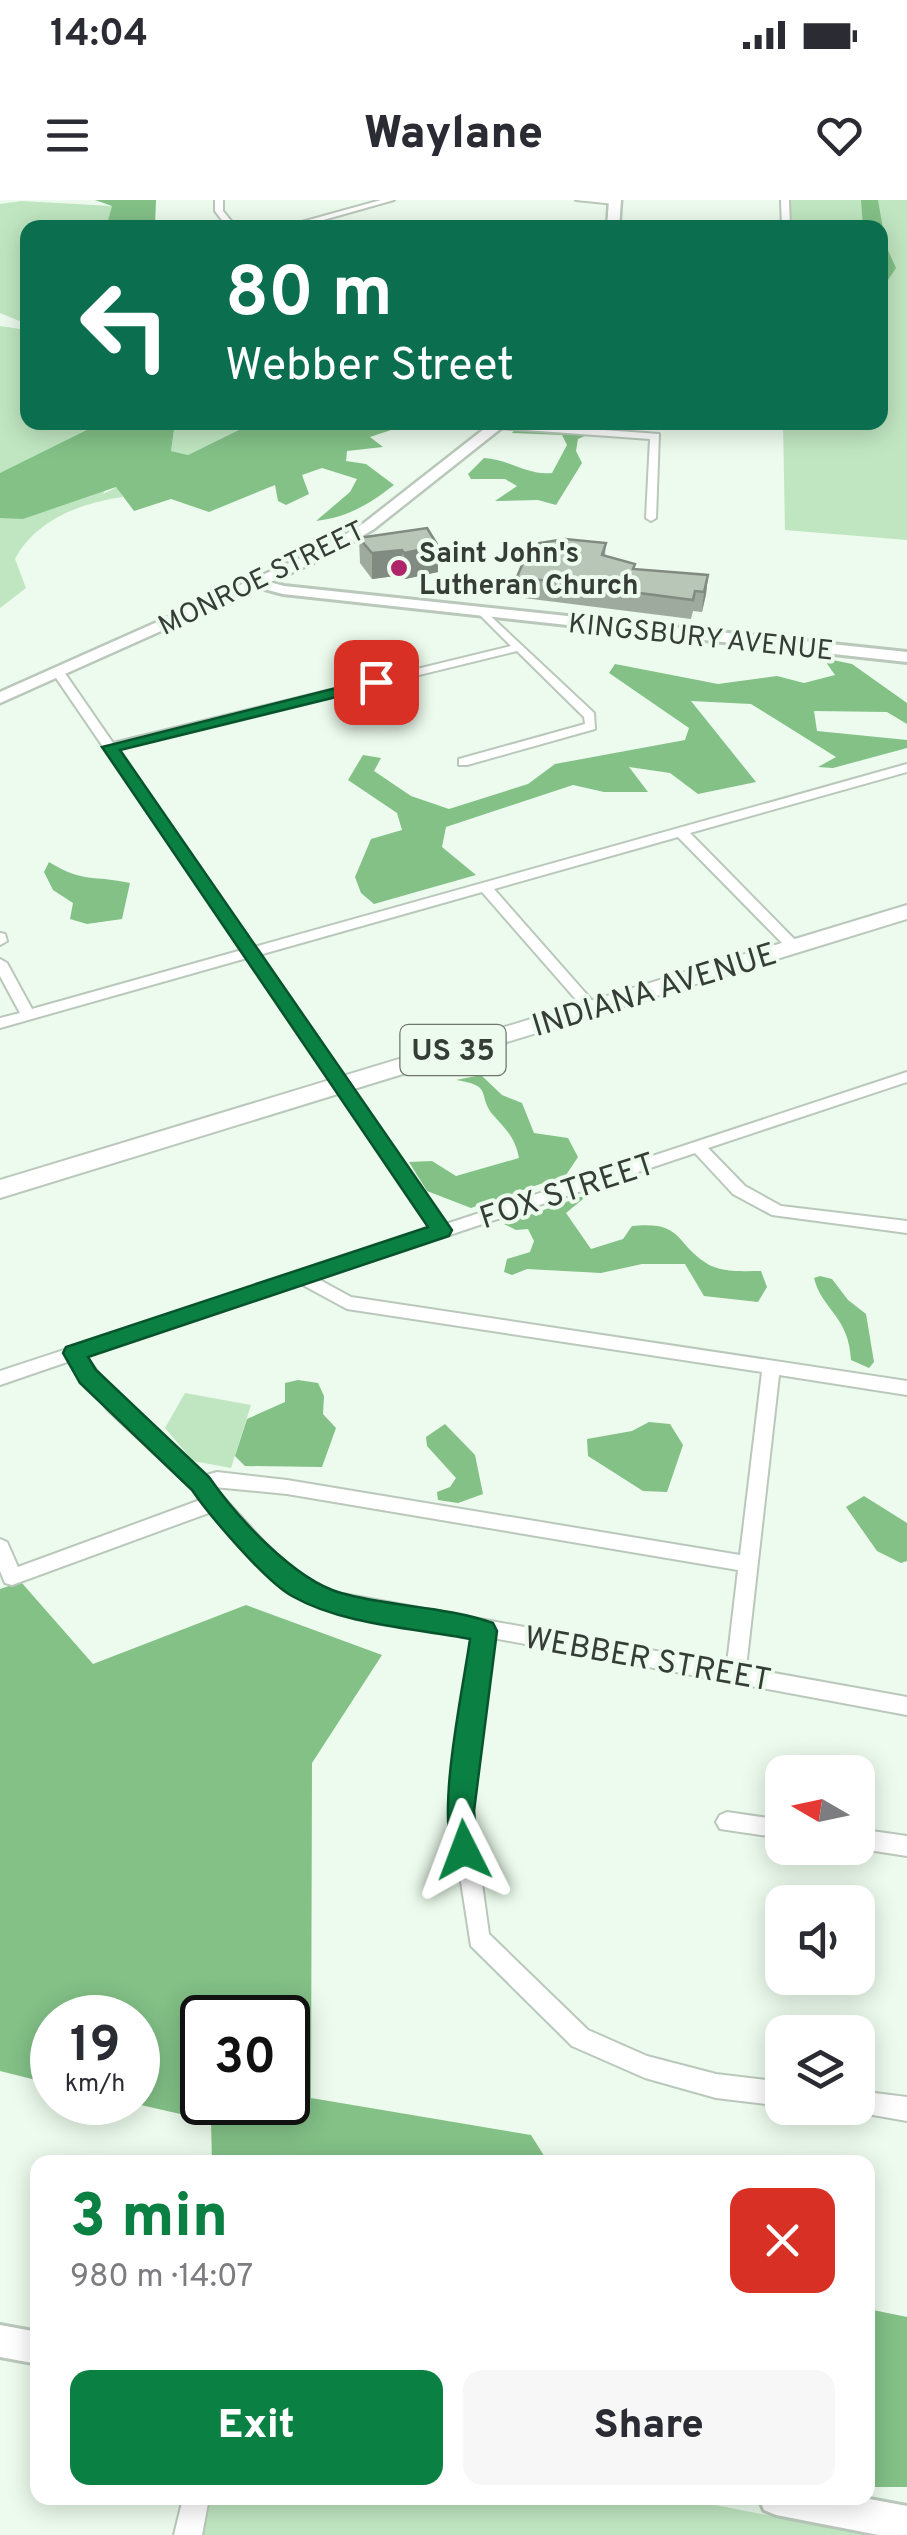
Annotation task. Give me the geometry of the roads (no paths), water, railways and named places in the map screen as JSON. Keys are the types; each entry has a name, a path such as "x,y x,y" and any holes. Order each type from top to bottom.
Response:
{"main road":[{"name":"MONROE STREET","path":"0,698 258,583 355,535 492,430"},
{"name":"INDIANA AVENUE","path":"0,1189 907,912"}],"street":[{"path":"314,220 390,200"},
{"path":"580,200 615,201"},
{"path":"633,430 657,439 651,518"},
{"name":"KINGSBURY AVENUE","path":"258,583 282,590 907,657"},
{"path":"463,762 591,726 590,716 484,613"},
{"path":"110,747 520,647"},
{"path":"58,672 442,1230"},
{"path":"0,1023 907,768"},
{"path":"680,830 794,947"},
{"path":"484,886 591,1008"},
{"path":"0,963 28,1015"},
{"name":"FOX STREET","path":"0,1378 907,1077"},
{"path":"698,1147 739,1190 778,1211 907,1227"},
{"path":"303,1278 347,1303 907,1388"},
{"name":"WEBBER STREET","path":"74,1353 88,1376 200,1484 214,1504 290,1581 316,1598 907,1706"},
{"path":"736,1672 771,1368"},
{"path":"200,1484 217,1479 287,1488 748,1564"},
{"path":"0,1548 12,1577 214,1504"},
{"path":"484,1631 461,1811 468,1889 479,1938 580,2038 645,2067 716,2086 765,2092"},
{"path":"727,1822 765,1827"},
{"path":"875,1841 907,1846"},
{"path":"875,2105 907,2109"},
{"path":"0,2340 30,2346"},
{"path":"188,2535 194,2505"},
{"path":"813,2505 907,2523"}],"place":[{"name":"Saint John's Lutheran Church","path":"399,568"}]}
